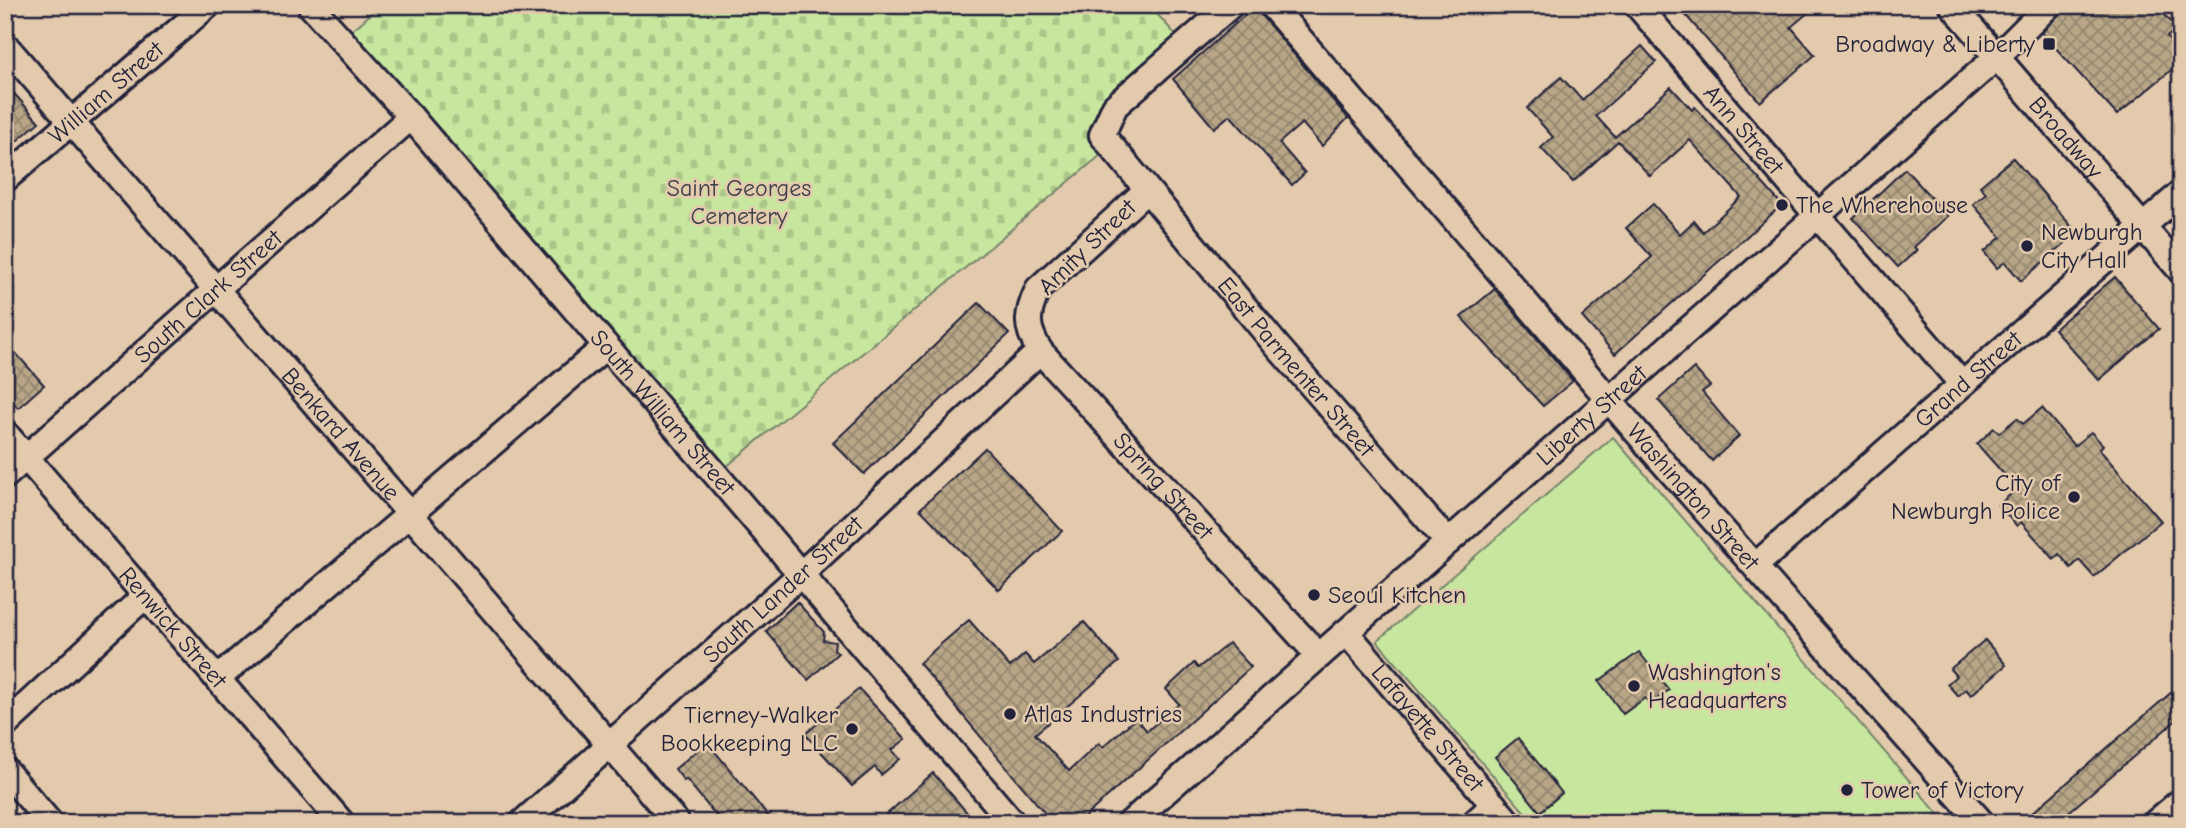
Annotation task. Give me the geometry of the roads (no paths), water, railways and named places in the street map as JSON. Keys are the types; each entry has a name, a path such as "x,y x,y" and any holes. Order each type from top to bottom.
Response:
{"street":[{"name":"William Street","path":"5,180 208,5"},
{"name":"South William Street","path":"310,5 411,117 605,348 1013,823"},
{"name":"East Parmenter Street","path":"1231,5 1115,106 1102,135 1277,346 1448,542"},
{"name":"Washington Street","path":"1271,5 1610,399 1982,823"},
{"name":"Ann Street","path":"1637,5 1961,383"},
{"name":"Broadway","path":"1952,5 2181,271"},
{"name":"Liberty Street","path":"1130,823 1817,213 1997,57 2049,5"},
{"name":"Benkard Avenue","path":"5,44 677,823"},
{"name":"South Clark Street","path":"5,477 411,117"},
{"name":"Amity Street","path":"1030,306 1038,289 1147,190"},
{"name":"Grand Street","path":"1756,565 2181,193"},
{"name":"Spring Street","path":"1030,306 1028,332 1040,351 1320,656"},
{"path":"218,679 605,348"},
{"name":"South Lander Street","path":"523,823 800,575 1040,351"},
{"name":"Renwick Street","path":"5,433 342,823"},
{"path":"5,725 145,596"},
{"name":"Lafayette Street","path":"1346,632 1502,814"},
{"path":"5,770 50,823"},
{"path":"2155,823 2181,800"},
{"path":"1474,823 1502,814"}],"place":[{"name":"Broadway & Liberty","path":"2049,44"},
{"name":"The Wherehouse","path":"1782,205"},
{"name":"Newburgh City Hall","path":"2027,246"},
{"name":"City of Newburgh Police","path":"2074,497"},
{"name":"Seoul Kitchen","path":"1314,595"},
{"name":"Washington's Headquarters","path":"1634,686"},
{"name":"Atlas Industries","path":"1010,714"},
{"name":"Tierney-Walker Bookkeeping LLC","path":"852,729"},
{"name":"Tower of Victory","path":"1847,790"}],"park label":[{"name":"Saint Georges Cemetery","path":"739,202"}]}
